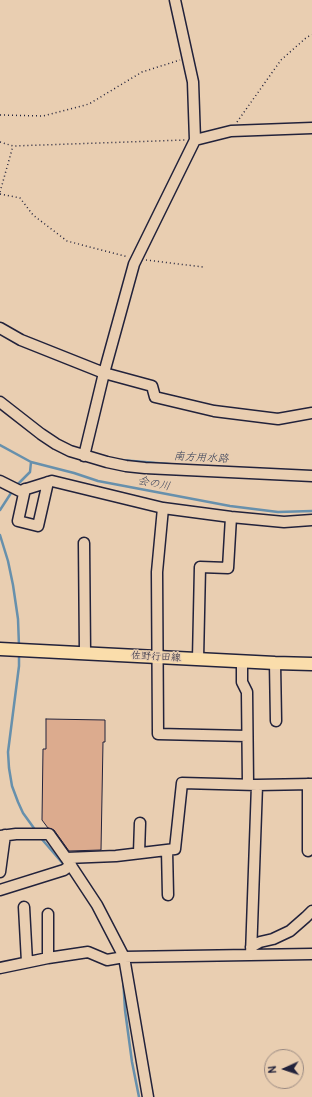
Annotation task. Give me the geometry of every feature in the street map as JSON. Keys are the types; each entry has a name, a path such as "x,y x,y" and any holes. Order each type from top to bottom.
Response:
{"main road":[{"name":"佐野行田線","path":"0,649 158,656 242,662 312,664"}],"street":[{"path":"84,456 104,373 136,259 195,140 193,82 175,0"},
{"path":"195,140 231,131 312,128"},
{"path":"0,328 21,340 104,373 152,386 155,397 214,411 278,419 312,413"},
{"path":"0,402 56,444 84,456 126,466 312,476"},
{"path":"0,480 20,491 52,481 163,508 284,522 312,520"},
{"path":"25,489 18,521 38,526 48,482"},
{"path":"163,508 157,572 158,734 247,736"},
{"path":"198,659 200,567 228,568 231,517"},
{"path":"84,543 85,653"},
{"path":"242,662 242,682 247,692 247,736 252,785 251,951"},
{"path":"275,663 276,721"},
{"path":"68,861 175,849 182,783 252,785 310,784 308,851"},
{"path":"139,853 140,823"},
{"path":"0,872 3,836 49,834 97,905 121,958 148,1097"},
{"path":"167,850 168,895"},
{"path":"0,890 64,870 68,861"},
{"path":"24,907 28,962"},
{"path":"251,951 260,942 272,939 290,931 312,911"},
{"path":"48,914 48,958"},
{"path":"0,968 48,958 88,952 107,960 251,951 312,954"}],"path":[{"path":"231,131 281,60 312,35"},
{"path":"0,115 43,116 89,104 142,72 188,58"},
{"path":"0,142 13,146 195,140"},
{"path":"13,146 0,193 20,198 33,215 67,240 136,259 203,267"}],"building":[{"path":"46,719 105,720 105,742 103,742 101,850 69,851 54,830 48,828 42,820 43,749 46,749"}],"waterway":[{"name":"会の川","path":"0,445 31,462 98,481 230,506 278,512 312,511"},
{"name":"南方用水路","path":"121,460 180,465"},
{"path":"16,486 30,472 31,462"},
{"path":"0,510 13,490"},
{"path":"0,535 8,561 13,585 18,619 19,646"},
{"path":"19,653 19,666 8,752 9,768 12,786 18,802 23,813 36,831"},
{"path":"40,837 65,866"},
{"path":"123,977 125,1010 132,1062 139,1097"}]}
